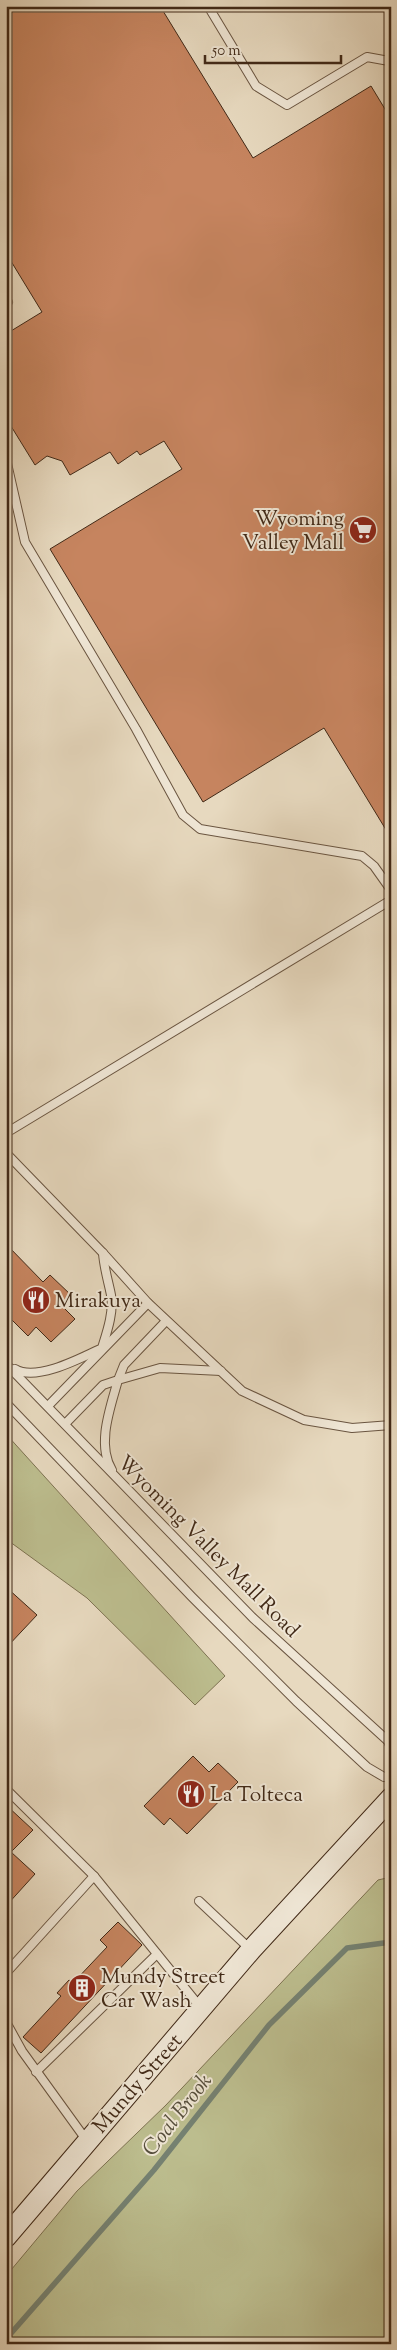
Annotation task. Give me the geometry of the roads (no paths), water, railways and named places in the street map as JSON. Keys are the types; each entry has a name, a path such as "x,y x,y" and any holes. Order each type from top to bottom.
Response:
{"main road":[{"name":"Mundy Street","path":"6,2237 251,1950 391,1798"}],"lane":[{"path":"208,6 256,86 287,105 367,57 389,61 391,64"},
{"path":"6,299 8,302 6,304"},
{"path":"6,459 25,542 136,729 184,815 200,829 362,856 374,866 391,890"},
{"path":"6,1132 391,900"},
{"path":"6,1153 103,1253 148,1304 242,1391 304,1420 352,1428 391,1425"},
{"path":"6,1363 17,1371 32,1374 67,1364 102,1348 108,1328 111,1296 104,1273 103,1253"},
{"path":"48,1406 83,1372 102,1348 148,1304"},
{"path":"120,1482 108,1464 104,1442 118,1380 124,1364 166,1321"},
{"name":"Wyoming Valley Mall Road","path":"6,1363 253,1618 388,1741 391,1748"},
{"path":"65,1424 103,1385 160,1368 221,1371"},
{"path":"6,1404 296,1701 367,1767 384,1778 391,1777"},
{"path":"6,1789 94,1876 201,2008"},
{"path":"6,1974 94,1876"},
{"path":"199,1901 251,1950"},
{"path":"36,2072 157,1954"},
{"path":"6,2022 36,2072 87,2141"}],"waterway":[{"name":"Coal Brook","path":"6,2339 154,2170 269,2025 347,1948 391,1942"}],"place":[{"name":"Wyoming Valley Mall","path":"363,530"},
{"name":"Mirakuya","path":"36,1300"},
{"name":"La Tolteca","path":"191,1794"},
{"name":"Mundy Street Car Wash","path":"82,1988"}]}
